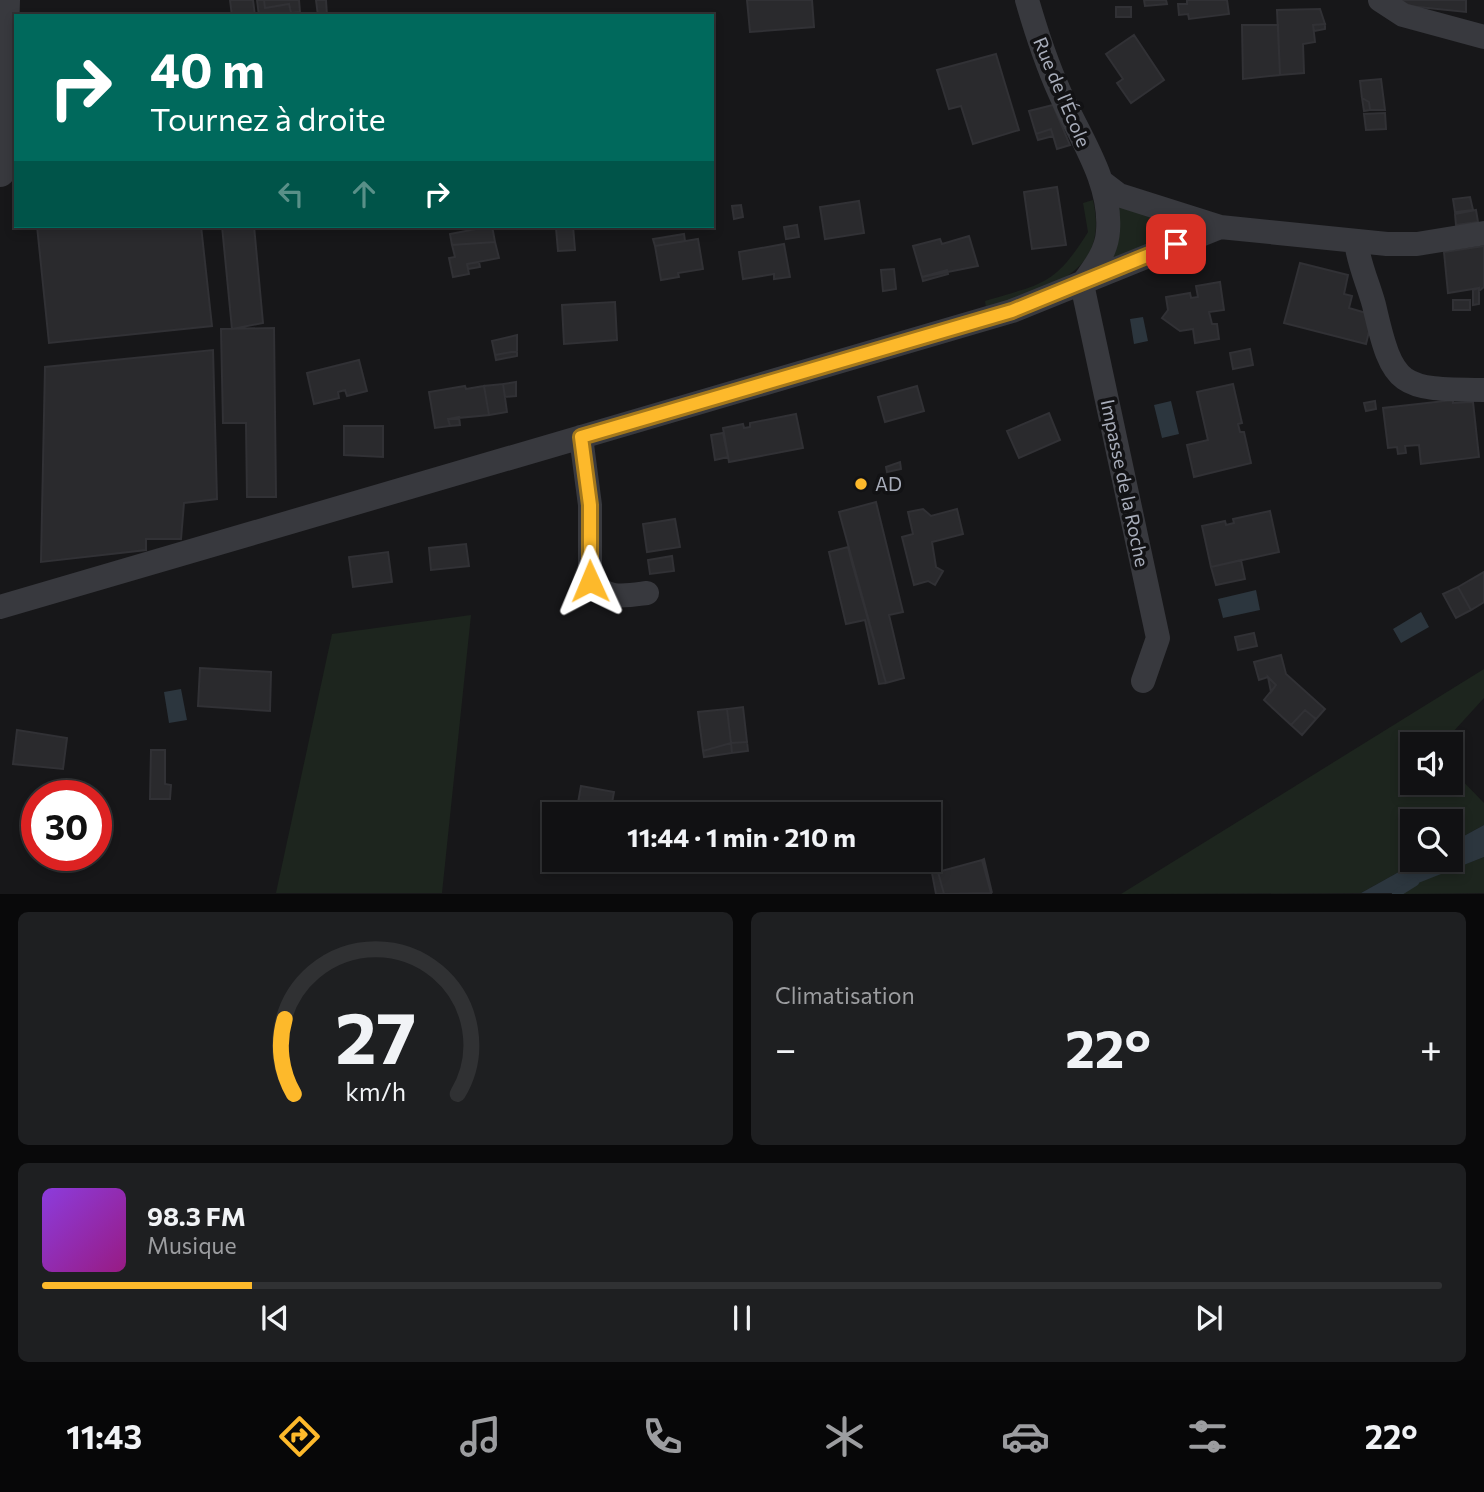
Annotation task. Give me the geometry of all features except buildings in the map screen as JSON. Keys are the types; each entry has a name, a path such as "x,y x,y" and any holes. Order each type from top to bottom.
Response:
{"street":[{"path":"0,172 5,0"},
{"name":"Rue de l'École","path":"1027,0 1059,90 1102,182 1107,202 1108,234 1100,258 1082,284"},
{"path":"1380,0 1403,15 1484,37"},
{"path":"1102,182 1119,195 1220,227 1294,232 1356,242 1417,244 1484,233"},
{"path":"0,607 1000,315 1220,227"},
{"path":"1356,242 1359,263 1390,365 1413,384 1439,389 1484,390"},
{"name":"Impasse de la Roche","path":"1082,284 1158,638 1143,681"},
{"path":"581,437 590,505 590,581 610,596 647,593"}],"shaded area":[{"path":"1093,200 1096,226 1092,247 1082,263 1068,276 1050,286 986,308 985,301 1046,280 1066,263 1088,232 1083,203"},
{"path":"1115,200 1202,225 1110,264"},
{"path":"1143,317 1148,341 1134,344 1130,319"},
{"path":"1171,401 1179,434 1162,438 1154,405"},
{"path":"1256,590 1260,610 1223,618 1218,599"},
{"path":"1421,612 1429,627 1401,643 1393,629"},
{"path":"471,615 442,893 276,893 332,634"},
{"path":"1484,669 1484,698 1453,732 1400,732 1400,795 1463,795 1463,781 1484,803 1484,825 1463,836 1463,809 1400,809 1400,871 1361,893 1121,894"},
{"path":"181,689 187,720 169,723 164,692"},
{"path":"1484,825 1484,857 1463,865 1463,836"},
{"path":"1484,857 1484,893 1393,894 1444,872 1463,872 1463,865"},
{"path":"1400,871 1446,872 1393,893 1361,893"}],"waterway":[{"path":"1396,894 1415,882"}],"place":[{"name":"AD","path":"861,484"}],"route":[{"path":"590,581 588,472 581,437 1012,311 1176,244"}]}
